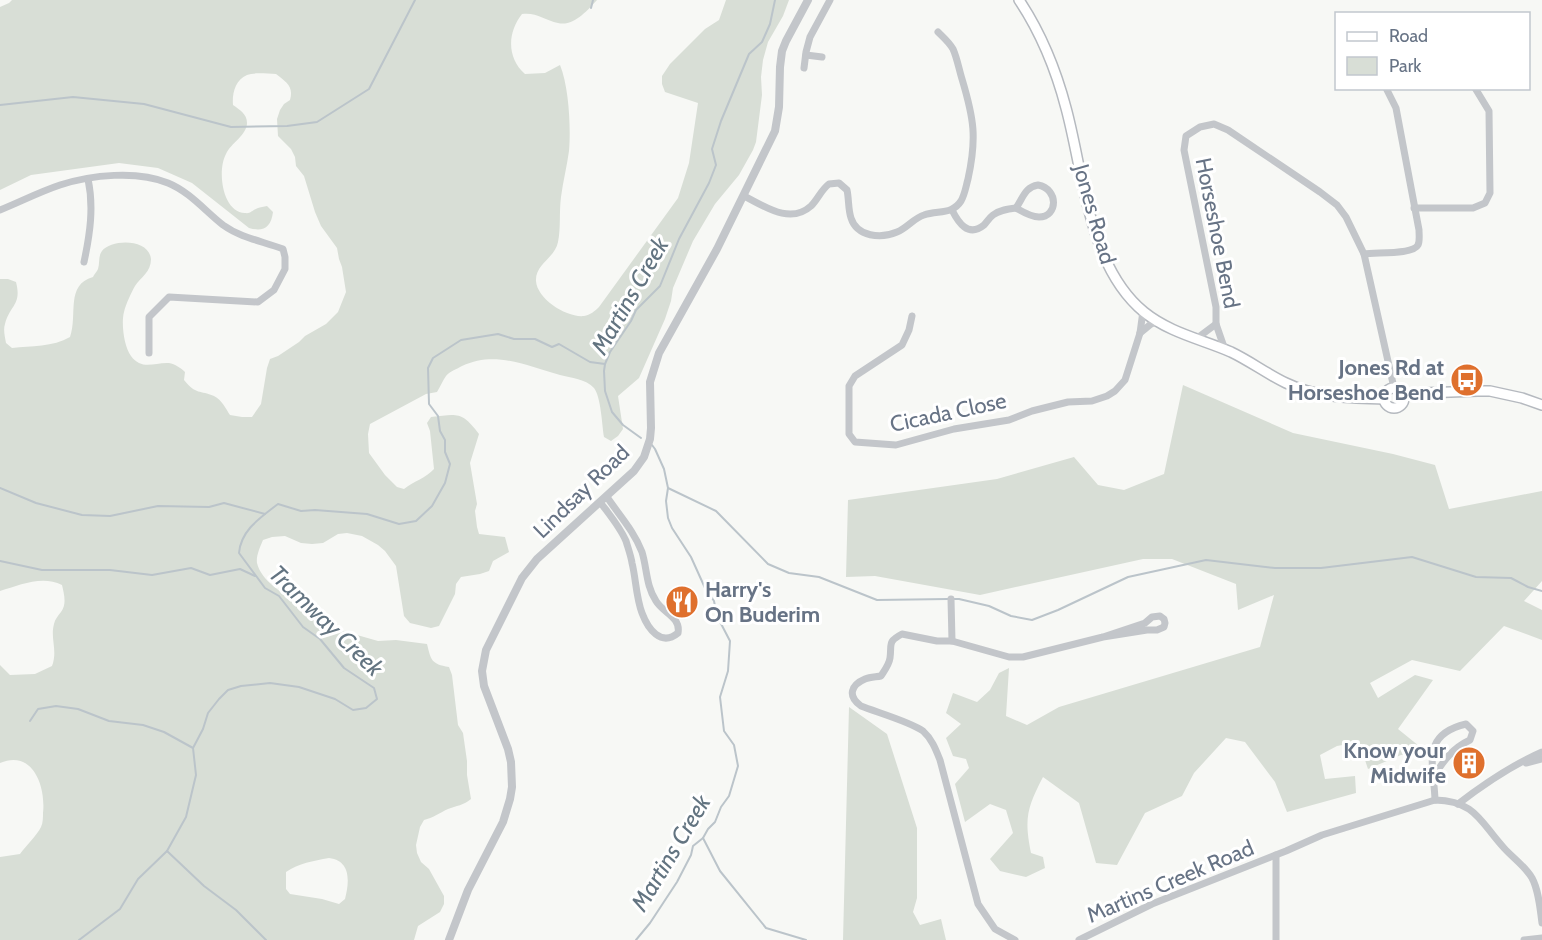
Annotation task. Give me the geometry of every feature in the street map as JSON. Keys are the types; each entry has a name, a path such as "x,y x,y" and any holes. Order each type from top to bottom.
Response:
{"main road":[{"name":"Jones Road","path":"1019,0 1055,70 1067,109 1101,250 1113,276 1143,311 1179,333 1232,352 1287,384 1334,397 1384,399"},
{"path":"1394,388 1401,390 1404,397 1402,404 1395,408 1388,406 1384,399 1386,391 1394,388"},
{"path":"1404,397 1423,393 1478,390 1522,398 1542,405"}],"street":[{"name":"Lindsay Road","path":"449,940 468,890 503,822 512,787 508,749 484,686 482,670 486,650 522,578 529,569 553,543 634,471 644,457 650,440 651,428 650,382 659,353 717,249 775,131 783,51 808,0"},
{"path":"804,68 810,37 830,0"},
{"path":"744,196 776,212 793,214 808,209 825,186 839,183 848,190 849,210 854,226 870,235 879,236 898,232 921,216 952,210 965,193 972,159 974,130 968,99 952,48 938,32"},
{"path":"806,55 822,57"},
{"path":"1364,254 1404,252 1415,249 1419,243 1419,230 1396,108 1387,90"},
{"path":"1414,208 1473,208 1485,203 1490,193 1489,111 1476,90"},
{"name":"Horseshoe Bend","path":"1196,339 1216,324 1216,307 1184,150 1186,136 1200,126 1214,124 1228,130 1329,198 1346,217 1364,254 1394,388"},
{"path":"0,210 60,185 105,177 140,176 169,183 195,200 223,225 246,237 283,249 285,269 274,290 258,302 170,297 149,317 149,353"},
{"path":"84,262 90,232 91,191 88,179"},
{"path":"952,210 961,225 976,230 1000,211 1016,208 1032,216 1043,217 1050,212 1054,204 1052,193 1043,186 1034,186 1027,190 1016,208"},
{"path":"1140,333 1143,311"},
{"name":"Cicada Close","path":"912,316 902,345 855,376 849,386 849,434 855,442 896,445 954,429 1009,420 1032,411 1068,402 1092,401 1107,396 1125,380 1140,333"},
{"path":"1140,333 1157,321"},
{"path":"1216,324 1225,350"},
{"path":"603,500 632,531 641,550 652,595 659,607 676,620 679,628 678,633 672,638 663,638 656,634 646,622 641,611 632,560 625,539 603,500"},
{"path":"951,599 952,642"},
{"path":"1015,940 995,929 978,904 940,760 929,737 917,727 861,706 855,702 852,691 855,685 868,678 881,676 890,662 890,645 894,638 902,634 952,642 1009,657 1023,657 1103,637 1157,630 1164,627 1164,619 1160,616 1152,617 1145,622 1103,637"},
{"path":"1434,776 1447,756 1461,744 1470,740 1473,731 1466,724 1454,727 1440,736 1432,750 1435,801 1448,801 1474,812 1525,869 1539,893 1542,923"},
{"path":"1458,804 1483,786 1542,752"},
{"path":"1518,765 1542,759"},
{"name":"Martins Creek Road","path":"1079,940 1152,904 1322,835 1435,801"},
{"path":"1276,855 1276,940"},
{"path":"1524,940 1542,938"}],"green space":[{"path":"12,0 597,0 580,17 564,24 532,14 522,14 514,29 511,45 515,61 525,74 545,73 560,65 563,74 569,108 570,142 561,197 559,237 556,248 539,270 536,281 547,301 569,314 584,316 599,307 678,198 689,163 698,103 665,92 662,76 670,64 705,29 719,20 726,0 789,0 768,42 763,60 762,95 753,150 739,175 715,204 693,241 673,288 665,319 639,378 618,396 623,429 618,436 611,441 604,437 598,398 591,385 578,379 499,359 475,361 452,371 444,379 437,392 426,394 370,424 369,453 385,475 397,487 404,489 434,469 427,423 431,417 458,416 468,421 479,434 470,463 477,504 475,511 477,527 479,534 505,537 509,552 493,561 489,571 461,577 439,626 431,628 410,623 404,616 396,566 385,551 362,536 338,534 323,543 312,544 301,543 285,536 263,540 257,563 263,576 280,591 307,608 322,625 378,641 396,640 427,644 435,663 449,667 458,725 463,733 471,799 424,820 420,827 416,845 417,853 444,896 444,904 440,912 418,926 414,940 0,940 0,857 20,854 34,837 42,824 43,803 39,782 29,766 21,761 11,760 0,763 0,665 10,675 35,674 52,666 54,624 63,609 64,599 62,585 47,581 31,582 0,591 0,279 16,282 18,296 4,326 6,343 12,348 49,344 70,337 76,294 84,281 93,277 97,271 102,251 113,244 121,243 144,247 149,252 151,264 133,289 123,317 124,335 131,356 135,361 144,365 169,363 178,366 185,372 184,380 192,388 217,398 230,415 242,417 252,417 261,404 270,359 326,324 338,312 346,292 337,248 321,226 304,176 296,166 291,149 278,136 277,119 284,104 290,100 291,91 283,79 276,74 250,74 243,77 237,84 233,105 241,111 247,123 242,135 226,154 222,170 223,189 231,206 237,211 249,213 267,206 273,212 266,228 249,228 192,183 158,168 119,163 31,175 0,190 0,7","holes":["329,858 342,863 348,880 345,899 339,904 290,894 286,889 286,872 291,869 317,860"]},
{"path":"1183,385 1293,433 1435,465 1449,509 1542,491 1542,581 1524,601 1542,610 1542,640 1504,626 1460,671 1412,660 1370,683 1378,698 1415,675 1433,680 1398,729 1419,746 1415,755 1401,755 1368,769 1359,742 1337,746 1320,755 1325,779 1355,776 1356,793 1287,812 1275,782 1245,742 1226,738 1194,773 1182,796 1145,813 1117,865 1096,863 1079,803 1043,777 1030,805 1028,831 1031,853 1043,857 1045,868 1026,877 1000,871 990,859 1013,833 1006,810 990,804 965,822 955,784 969,768 966,759 953,756 946,738 961,724 946,713 953,693 977,702 990,690 999,673 1009,668 1006,716 1027,725 1059,707 1260,647 1274,595 1238,610 1236,584 1172,559 1143,559 980,595 875,576 846,577 848,500 997,479 1074,457 1098,485 1124,490 1164,474"},
{"path":"849,707 887,734 917,828 917,898 913,912 920,925 941,919 946,940 843,940"}],"waterway":[{"path":"0,105 73,97 144,104 231,127 287,126 317,122 369,89 415,0"},
{"path":"591,8 593,0"},
{"name":"Martins Creek","path":"641,438 623,425 612,412 605,391 605,364 636,310 660,286 679,239 709,183 716,165 712,149 721,121 749,54 762,42 770,24 775,0"},
{"name":"Tramway Creek","path":"79,940 120,909 138,879 167,851 186,817 196,775 193,748 208,713 228,690 241,686 270,683 299,687 335,699 353,710 366,708 377,699 374,688 344,668 320,639 303,627 279,596 265,588 239,553 243,538 252,525 278,504 301,511 367,514 399,524 416,521 432,506 445,483 450,464 445,452 445,440 440,431 438,416 429,404 428,368 433,358 461,340 498,334 514,339 535,339 552,347 559,344 590,362 605,364"},
{"name":"Martins Creek","path":"636,940 677,882 691,855 693,846 703,838 715,822 721,807 729,796 738,766 734,745 724,731 720,697 728,671 730,641 717,616 714,601 668,518 666,501 668,488 664,469 652,445"},
{"path":"0,488 36,503 82,515 110,516 158,506 209,507 224,503 265,514"},
{"path":"668,488 716,511 768,564 789,573 819,577 877,600 948,599"},
{"path":"954,599 989,606 1011,616 1032,620 1128,577 1206,560 1275,568 1321,568 1412,557 1476,577 1511,578 1542,591"},
{"path":"0,561 42,570 110,570 152,575 191,568 210,575 240,569 255,576"},
{"path":"30,721 38,709 56,706 78,709 109,721 143,725 164,732 193,748"},
{"path":"703,838 720,871 766,928 806,940"},
{"path":"167,851 204,886 236,910 266,940"}],"place":[{"name":"Jones Rd at Horseshoe Bend","path":"1467,380"},
{"name":"Harry's On Buderim","path":"682,602"},
{"name":"Know your Midwife","path":"1469,763"}]}
